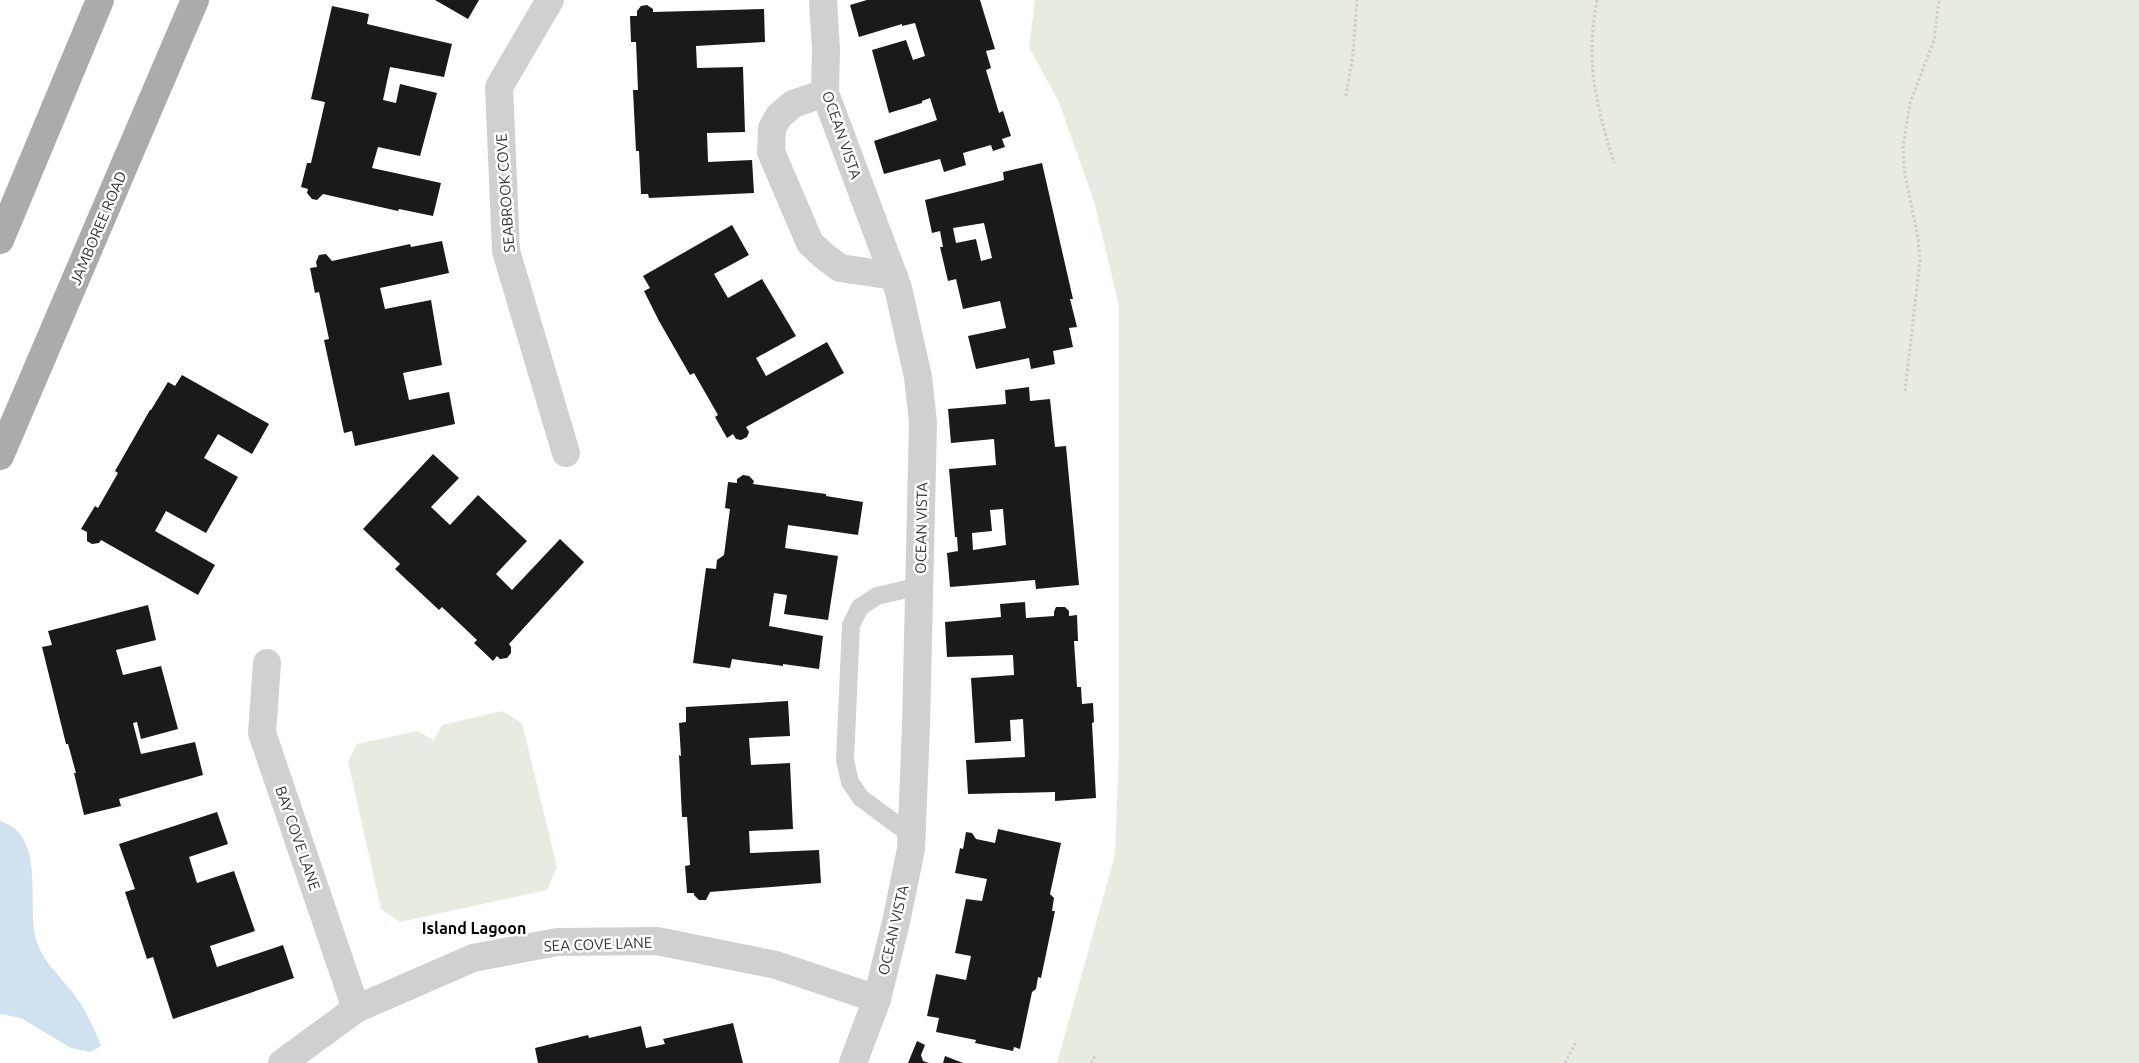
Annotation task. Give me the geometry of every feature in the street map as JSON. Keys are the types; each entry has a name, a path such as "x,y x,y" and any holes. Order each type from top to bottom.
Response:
{"main road":[{"path":"0,240 100,0"},
{"name":"JAMBOREE ROAD","path":"0,456 195,0"}],"street":[{"name":"SEABROOK COVE","path":"550,0 499,87 506,250 566,452"},
{"name":"OCEAN VISTA","path":"823,0 826,49 825,93 894,276 909,332 918,377 923,422 920,586 911,849 896,922 877,999 853,1063"},
{"path":"825,93 793,104 779,116 772,128 771,152 810,242 840,268 894,276"},
{"name":"BAY COVE LANE","path":"267,663 262,732 356,1010"},
{"name":"SEA COVE LANE","path":"282,1063 356,1010 473,958 557,942 657,941 776,965 877,999"}],"lane":[{"path":"911,835 861,798 850,782 845,760 848,651 851,625 860,607 877,596 920,586"}],"path":[{"path":"1346,96 1357,0"},
{"path":"1597,0 1590,48 1591,70 1599,117 1614,164"},
{"path":"1905,391 1920,261 1918,238 1904,169 1903,148 1910,103 1934,40 1940,0"},
{"path":"1565,1063 1576,1042"},
{"path":"1090,1063 1095,1056"}],"shaded area":[{"path":"1035,0 2139,0 2139,1063 1057,1063 1115,855 1119,748 1119,306 1094,201 1058,100 1029,48"},
{"path":"502,711 522,723 557,867 547,890 400,922 381,909 348,762 357,744 417,731 434,740 442,725"}],"water":[{"path":"0,821 15,829 25,841 30,857 34,930 38,945 51,967 79,1001 91,1023 101,1046 90,1052 71,1048 21,1018 0,1014"}],"building":[{"path":"435,0 479,0 468,19"},
{"path":"867,0 980,0 995,49 986,51 991,68 986,70 999,113 1003,111 1011,136 1002,139 1005,147 993,151 991,145 963,153 966,165 944,172 940,159 884,174 874,141 937,120 930,98 922,101 922,103 889,113 872,50 906,40 913,60 925,56 915,23 902,26 902,24 859,37 850,5"},
{"path":"647,5 653,9 653,12 764,9 765,42 696,46 697,68 743,67 745,132 707,133 708,162 752,160 754,193 649,198 648,194 641,194 639,151 636,151 633,90 638,90 636,42 631,42 630,16 637,16 637,11 641,6"},
{"path":"332,6 369,14 367,24 452,44 444,77 390,67 383,100 396,103 400,84 437,93 420,156 378,147 372,168 441,183 433,216 399,209 398,211 323,194 317,200 312,199 307,193 308,189 301,187 307,163 311,163 325,102 311,99"},
{"path":"1042,163 1073,299 1070,299 1077,327 1069,328 1073,347 1053,351 1055,364 1031,369 1029,358 976,369 968,336 1006,328 1000,301 963,309 956,279 948,281 940,247 943,247 940,231 932,233 925,200 1004,180 1003,172","holes":["984,223 992,258 981,261 976,239 956,243 953,228"]},
{"path":"732,225 749,255 714,274 728,298 762,279 796,336 756,358 766,376 827,342 844,373 746,427 749,432 747,437 741,440 736,439 733,434 727,438 715,417 718,415 694,373 690,375 659,321 644,291 650,288 643,276"},
{"path":"442,241 449,273 380,288 385,309 431,300 442,365 403,373 409,400 449,392 455,424 355,446 352,431 344,433 324,340 329,339 319,292 315,293 310,268 317,267 316,262 319,255 326,254 332,261 410,244 411,247"},
{"path":"182,375 269,424 252,454 218,434 204,458 238,477 206,533 166,511 155,531 215,565 198,595 101,540 99,543 92,544 87,541 87,532 81,529 95,506 98,508 118,473 115,471 168,382 175,386"},
{"path":"1029,387 1030,401 1050,399 1055,447 1066,446 1079,585 1036,589 1035,580 950,587 947,553 958,551 949,469 996,465 994,439 951,443 948,409 1006,404 1005,390","holes":["1003,509 1006,545 973,550 972,533 992,531 990,510"]},
{"path":"433,454 459,478 431,507 450,525 478,495 527,541 496,574 512,590 560,539 584,562 509,644 511,653 507,658 500,659 497,656 493,661 474,643 477,640 442,607 439,610 395,569 400,564 363,529"},
{"path":"743,475 749,476 754,481 753,484 826,494 826,496 863,502 858,535 788,525 785,548 838,556 828,620 784,614 787,595 774,593 769,626 823,636 819,669 732,659 730,668 693,663 706,568 716,569 717,560 724,555 730,509 725,508 728,482 737,483 737,479"},
{"path":"1025,602 1026,618 1054,616 1056,607 1065,607 1069,611 1069,616 1077,615 1078,641 1074,641 1077,687 1081,687 1082,704 1093,703 1094,722 1092,723 1096,798 1055,801 1055,792 968,794 966,760 1025,757 1023,719 1010,720 1011,741 975,743 971,678 1014,675 1013,655 947,657 945,622 1001,617 1000,604"},
{"path":"148,605 156,640 116,650 123,675 161,666 178,729 141,739 137,722 133,723 141,754 195,742 203,775 119,799 121,806 84,815 74,773 76,773 68,744 66,744 42,647 52,645 48,631"},
{"path":"788,701 790,736 749,738 751,765 790,763 793,829 749,831 750,853 819,850 821,883 710,892 706,900 699,900 694,893 687,893 685,866 690,865 687,817 682,817 679,723 686,722 686,707"},
{"path":"217,812 228,844 189,857 197,883 234,871 255,931 210,946 217,967 283,945 294,978 173,1019 153,957 147,959 125,892 135,889 119,844"},
{"path":"998,829 1061,843 1050,894 1054,898 1052,911 1055,911 1041,978 1038,977 1036,989 1032,992 1020,1049 1014,1047 1013,1051 975,1043 976,1040 936,1032 939,1018 927,1016 936,974 966,980 971,956 955,953 966,899 982,901 987,879 955,873 960,848 963,849 966,832 972,833 976,839 995,843"},
{"path":"733,1023 743,1063 538,1063 535,1048 588,1035 589,1038 641,1026 646,1048 665,1044 663,1039"},
{"path":"917,1041 925,1045 921,1055 923,1061 929,1063 908,1063"},
{"path":"945,1056 963,1063 943,1063"}],"district":[{"name":"Island Lagoon","path":"474,928"}]}
